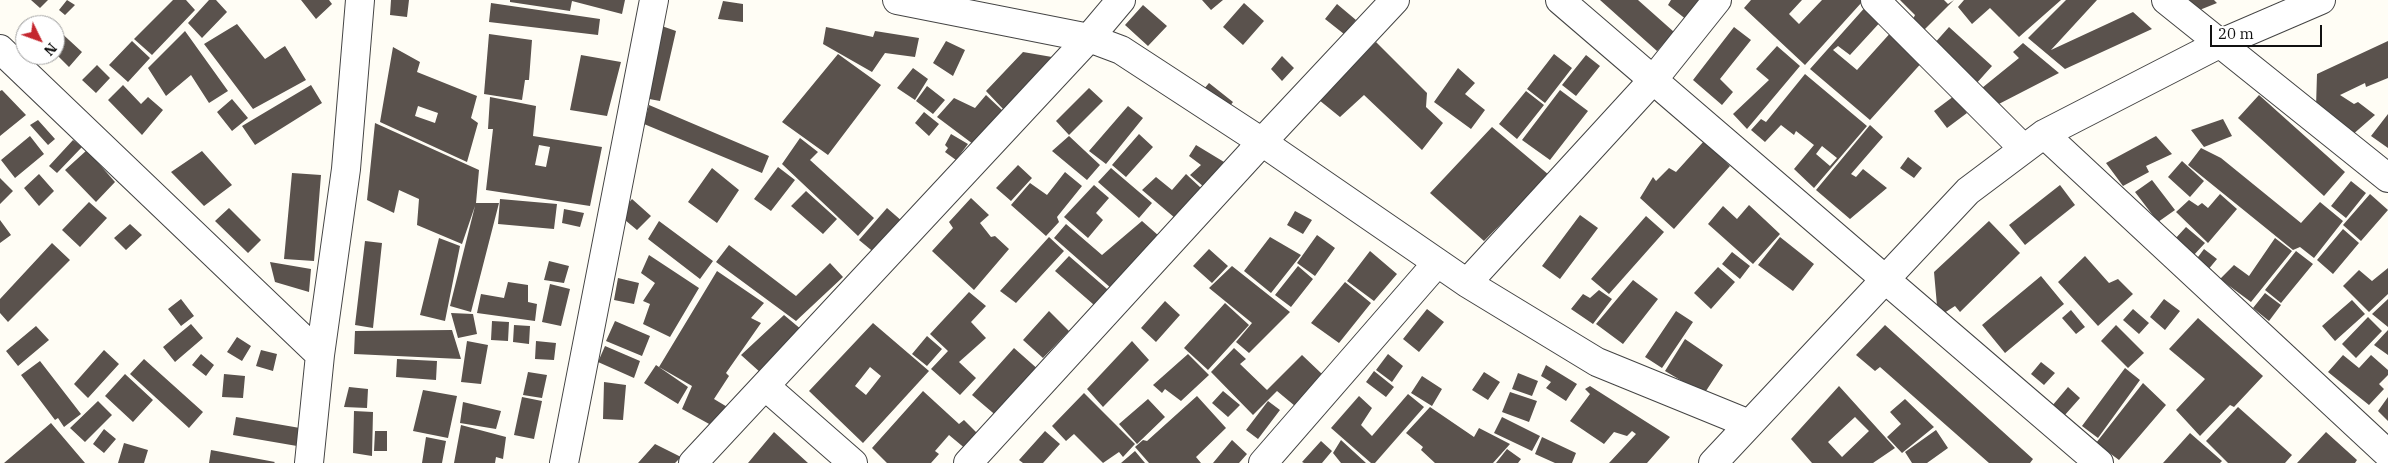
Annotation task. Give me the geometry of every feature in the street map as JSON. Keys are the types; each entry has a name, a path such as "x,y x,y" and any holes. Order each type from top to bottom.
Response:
{"street":[{"path":"309,463 320,355 346,169 360,0"},
{"path":"564,463 654,0"},
{"path":"897,0 1089,38 1121,50 1262,142 1467,283 1597,362 1749,424"},
{"path":"694,463 1089,38 1121,0"},
{"path":"968,463 1262,142 1395,0"},
{"path":"1560,0 1886,279 2085,458"},
{"path":"1467,283 1653,80 1717,0"},
{"path":"1875,0 2388,454"},
{"path":"2166,0 2388,178"},
{"path":"1713,463 1968,191 2034,142 2221,43 2321,0"},
{"path":"0,49 320,355"},
{"path":"1263,463 1438,263"},
{"path":"765,386 853,463"}],"building":[{"path":"31,0 48,0 40,8"},
{"path":"67,0 75,5 65,15 59,10"},
{"path":"173,0 186,0 195,10 152,55 134,39"},
{"path":"209,0 216,0 227,12 202,38 188,23"},
{"path":"301,0 329,0 332,4 316,19"},
{"path":"391,0 409,0 407,17 390,15"},
{"path":"510,0 625,0 622,14 572,1 570,11 510,2"},
{"path":"1202,0 1223,0 1211,10"},
{"path":"1600,0 1638,0 1674,32 1657,51"},
{"path":"1671,0 1712,0 1692,24 1668,5"},
{"path":"1751,0 1802,0 1789,14 1799,24 1822,0 1860,0 1862,2 1805,65 1744,8"},
{"path":"1900,0 1944,0 1948,4 1954,0 1919,35 1910,25 1915,15"},
{"path":"1964,0 2061,0 2019,37 1990,8 1972,24 1958,7"},
{"path":"2066,0 2097,0 2051,50 2133,12 2152,29 2065,69 2028,38"},
{"path":"2175,0 2214,0 2217,3 2192,13"},
{"path":"723,1 743,4 743,22 718,19"},
{"path":"491,3 600,19 598,35 489,22"},
{"path":"1244,3 1264,21 1243,45 1223,27"},
{"path":"1337,4 1356,20 1344,34 1325,19"},
{"path":"1868,4 1884,18 1850,55 1838,46 1833,50 1857,70 1893,30 1925,59 1870,120 1810,69"},
{"path":"1143,5 1167,26 1148,46 1125,25"},
{"path":"237,24 265,59 285,46 306,80 253,109 204,44"},
{"path":"659,25 676,31 660,101 644,98"},
{"path":"826,27 873,37 875,31 919,38 915,57 885,53 872,72 823,44"},
{"path":"1734,27 1751,40 1720,79 1733,92 1722,105 1693,80"},
{"path":"1949,27 1992,66 1975,85 1933,45"},
{"path":"185,31 228,91 209,103 191,75 166,96 148,68"},
{"path":"489,34 532,40 529,80 525,80 522,100 484,94"},
{"path":"65,36 82,52 69,67 65,63"},
{"path":"132,41 150,58 128,82 109,65"},
{"path":"946,41 965,50 953,76 933,63"},
{"path":"2388,41 2388,78 2366,87 2365,83 2340,95 2354,104 2358,102 2375,115 2351,136 2316,107 2317,74"},
{"path":"1376,42 1427,93 1426,107 1443,123 1422,150 1364,95 1340,117 1319,100"},
{"path":"2023,43 2059,73 1993,107 1977,92 2019,58 2013,52"},
{"path":"1777,46 1800,66 1747,129 1733,114 1769,80 1756,69"},
{"path":"393,47 420,62 417,72 477,96 471,118 478,123 467,162 380,122","holes":["418,106 438,113 435,123 415,116"]},
{"path":"1023,52 1052,57 1004,110 986,91"},
{"path":"838,54 881,85 828,155 782,122"},
{"path":"1554,54 1572,68 1545,103 1527,89"},
{"path":"581,55 621,62 607,116 570,110"},
{"path":"1586,55 1600,66 1576,96 1562,85"},
{"path":"1282,56 1294,68 1282,81 1271,69"},
{"path":"97,65 110,78 96,93 82,80"},
{"path":"913,68 928,79 915,100 897,88"},
{"path":"1458,68 1475,83 1465,94 1485,110 1471,129 1434,102"},
{"path":"1805,74 1867,126 1814,188 1794,169 1814,145 1796,131 1794,135 1781,125 1765,142 1751,130 1761,119 1766,122","holes":["1822,146 1837,158 1830,166 1816,154"]},
{"path":"1209,83 1233,102 1223,115 1198,96"},
{"path":"123,85 141,104 148,97 163,110 142,135 108,100"},
{"path":"311,85 322,103 255,145 242,126"},
{"path":"927,86 945,100 933,114 916,101"},
{"path":"1089,88 1103,101 1069,135 1056,121"},
{"path":"2,90 26,115 0,136 0,91"},
{"path":"1560,90 1588,111 1550,160 1522,140"},
{"path":"1526,91 1544,105 1517,139 1499,124"},
{"path":"986,95 1003,111 973,144 937,117 954,98 975,108"},
{"path":"2259,95 2345,172 2324,196 2238,118"},
{"path":"1954,96 1967,113 1947,128 1934,111"},
{"path":"490,97 536,106 533,136 602,147 590,206 486,190 493,129 488,129","holes":["539,145 550,147 546,167 535,165"]},
{"path":"232,99 248,118 232,131 217,112"},
{"path":"649,105 769,156 762,173 644,124"},
{"path":"1128,106 1143,118 1106,164 1089,151"},
{"path":"924,112 939,124 929,136 915,123"},
{"path":"2388,114 2388,148 2371,136"},
{"path":"2223,119 2232,136 2204,147 2191,130"},
{"path":"38,120 55,139 48,145 30,125"},
{"path":"375,123 479,170 476,203 499,203 471,312 450,306 475,206 462,244 417,225 419,199 399,190 394,213 367,200"},
{"path":"1870,125 1883,137 1851,174 1856,177 1863,169 1887,188 1850,219 1816,190"},
{"path":"1492,127 1549,175 1484,241 1430,193"},
{"path":"951,134 968,144 956,160 945,152 948,148 945,145"},
{"path":"1139,134 1153,147 1126,177 1112,165"},
{"path":"30,136 44,154 15,178 1,160"},
{"path":"1069,136 1100,165 1087,180 1052,151"},
{"path":"2156,136 2172,154 2146,166 2149,172 2123,186 2106,163"},
{"path":"800,138 818,152 810,160 874,218 858,236 782,164"},
{"path":"73,140 82,147 57,173 49,166"},
{"path":"1704,141 1730,166 1674,229 1640,198 1653,177 1656,181 1669,168 1676,172"},
{"path":"1196,145 1229,165 1204,187 1190,175 1201,165 1189,156"},
{"path":"2201,148 2221,158 2301,223 2320,202 2343,221 2314,258 2300,247 2293,250 2188,165"},
{"path":"87,150 115,182 96,202 65,170"},
{"path":"202,151 232,185 204,206 171,172"},
{"path":"1908,157 1922,168 1914,178 1900,168"},
{"path":"2182,161 2204,181 2190,197 2168,177"},
{"path":"1018,165 1032,178 1011,201 996,188"},
{"path":"778,167 795,180 771,211 754,199"},
{"path":"712,168 739,190 717,223 688,202"},
{"path":"1111,168 1152,203 1139,218 1098,182"},
{"path":"1065,172 1082,186 1057,217 1059,222 1046,236 1011,205 1030,183 1047,195"},
{"path":"292,173 321,175 314,261 284,259"},
{"path":"39,174 54,191 39,206 24,188"},
{"path":"1186,174 1201,188 1175,218 1142,190 1156,177 1172,190"},
{"path":"0,178 13,191 0,204"},
{"path":"2152,180 2175,210 2158,222 2135,192"},
{"path":"2351,181 2366,193 2346,218 2331,206"},
{"path":"1094,185 1109,198 1096,213 1103,220 1088,238 1064,217"},
{"path":"2060,185 2075,205 2025,245 2009,225"},
{"path":"806,191 837,219 823,234 791,206"},
{"path":"2220,194 2237,209 2208,243 2176,212 2189,200 2198,206 2202,203 2208,208"},
{"path":"2370,194 2388,210 2361,241 2343,225"},
{"path":"971,198 989,215 980,223 991,237 995,236 1009,249 974,290 932,251 953,228 949,222"},
{"path":"500,199 557,204 554,229 498,224"},
{"path":"632,199 651,216 637,230 619,215"},
{"path":"89,202 107,218 80,247 62,230"},
{"path":"1749,205 1780,234 1753,264 1708,224 1723,206 1737,219"},
{"path":"229,208 261,240 248,253 215,221"},
{"path":"887,208 903,222 876,254 859,240"},
{"path":"564,209 584,213 580,227 562,223"},
{"path":"1295,211 1312,220 1303,234 1287,225"},
{"path":"1580,215 1598,228 1560,279 1542,266"},
{"path":"1646,216 1664,232 1609,294 1591,279"},
{"path":"0,220 11,235 0,243"},
{"path":"659,221 713,261 700,279 648,239"},
{"path":"1142,221 1159,236 1112,289 1054,238 1066,224 1102,255"},
{"path":"1989,221 2020,253 1960,312 1955,306 1938,317 1934,272"},
{"path":"130,224 142,235 126,250 114,238"},
{"path":"2186,227 2205,243 2193,256 2174,240"},
{"path":"2343,229 2359,243 2333,274 2317,260"},
{"path":"1317,235 1335,248 1315,276 1297,263"},
{"path":"1049,237 1064,251 1016,303 1000,291"},
{"path":"1270,237 1301,255 1271,293 1244,271"},
{"path":"1780,237 1814,264 1793,291 1758,265"},
{"path":"439,238 460,246 445,321 420,315"},
{"path":"2275,238 2292,251 2251,302 2220,279 2234,265 2249,276"},
{"path":"365,241 382,243 373,328 355,325"},
{"path":"52,243 70,260 8,322 0,313 0,299"},
{"path":"729,245 796,296 830,263 843,277 796,321 716,262"},
{"path":"1209,249 1228,266 1212,283 1193,266"},
{"path":"2204,249 2217,259 2207,271 2195,261"},
{"path":"1370,251 1397,274 1374,301 1347,281"},
{"path":"2296,251 2313,264 2281,303 2265,290"},
{"path":"1732,252 1750,266 1740,279 1722,264"},
{"path":"649,255 699,288 670,337 643,324 650,304 643,301 655,283 641,273"},
{"path":"1069,256 1114,295 1101,311 1055,271"},
{"path":"2085,256 2109,283 2118,279 2133,294 2098,326 2058,282"},
{"path":"549,261 569,266 564,283 544,280"},
{"path":"270,262 311,269 309,292 275,282"},
{"path":"1232,266 1290,312 1249,353 1236,342 1252,323 1209,288"},
{"path":"1298,266 1313,279 1291,307 1275,295"},
{"path":"1718,267 1735,282 1711,309 1694,293"},
{"path":"2388,268 2388,294 2369,312 2343,286 2359,270 2372,281"},
{"path":"717,271 764,303 751,318 761,323 726,373 729,376 714,399 729,408 711,425 682,409 692,386 659,367"},
{"path":"2041,276 2064,304 2005,353 1982,325"},
{"path":"618,278 639,283 634,304 614,300"},
{"path":"1633,280 1658,299 1623,344 1596,324"},
{"path":"508,282 528,285 528,302 537,304 535,321 477,313 481,294 504,298"},
{"path":"1345,282 1371,303 1339,343 1311,323"},
{"path":"550,284 570,289 561,326 542,322"},
{"path":"1599,290 1612,299 1593,324 1571,309 1583,294 1590,298"},
{"path":"969,292 986,306 971,322 986,338 959,362 976,378 960,395 931,369 948,351 930,334"},
{"path":"2265,293 2281,305 2269,321 2253,308"},
{"path":"181,299 194,316 181,326 168,309"},
{"path":"2164,299 2180,311 2165,330 2150,317"},
{"path":"2388,299 2388,327 2372,314"},
{"path":"2352,300 2365,314 2335,341 2322,326"},
{"path":"1165,301 1180,315 1156,342 1141,328"},
{"path":"1225,303 1249,325 1208,370 1184,348"},
{"path":"1427,309 1444,322 1419,352 1403,339"},
{"path":"2133,309 2149,323 2139,334 2123,320"},
{"path":"2071,310 2085,327 2076,334 2062,318"},
{"path":"1049,311 1069,331 1043,358 1023,340"},
{"path":"1676,311 1693,322 1662,368 1645,357"},
{"path":"451,313 473,314 477,334 458,338"},
{"path":"784,315 802,330 761,373 741,355"},
{"path":"2368,317 2382,331 2356,358 2342,344"},
{"path":"2198,318 2263,376 2234,407 2230,405 2200,436 2176,410 2205,379 2169,349"},
{"path":"492,321 509,322 508,341 491,340"},
{"path":"615,321 650,336 642,356 606,341"},
{"path":"873,323 929,371 863,443 809,391","holes":["870,367 881,376 866,395 855,386"]},
{"path":"191,324 203,338 175,362 163,347"},
{"path":"514,325 530,326 529,344 513,342"},
{"path":"1885,325 2033,459 2030,463 1989,463 1880,367 1875,371 1856,355"},
{"path":"2116,325 2144,353 2128,368 2101,341"},
{"path":"36,326 49,340 18,366 6,351"},
{"path":"452,330 461,359 354,354 355,331"},
{"path":"2388,330 2388,355 2374,345"},
{"path":"927,336 942,349 927,366 912,354"},
{"path":"237,337 251,346 242,361 227,352"},
{"path":"1685,339 1723,365 1704,394 1665,371"},
{"path":"467,341 488,345 481,384 461,382"},
{"path":"536,341 556,343 554,360 535,359"},
{"path":"1132,341 1149,360 1103,407 1087,389"},
{"path":"605,346 640,361 634,378 598,362"},
{"path":"1014,348 1040,371 999,418 972,395"},
{"path":"1234,348 1246,359 1240,364 1267,390 1302,355 1322,374 1295,406 1277,391 1253,415 1211,372"},
{"path":"104,350 119,364 88,398 74,384"},
{"path":"261,350 277,354 273,371 256,366"},
{"path":"201,354 214,365 206,376 192,365"},
{"path":"1188,354 1209,375 1181,401 1165,389 1162,393 1153,385"},
{"path":"1388,354 1403,366 1392,382 1376,370"},
{"path":"2343,355 2359,368 2371,355 2388,370 2388,375 2379,384 2384,389 2369,405 2328,372"},
{"path":"144,359 203,412 189,428 130,374"},
{"path":"397,359 437,361 436,380 396,377"},
{"path":"40,361 81,414 64,427 58,418 55,420 21,375"},
{"path":"2041,362 2055,373 2044,385 2031,374"},
{"path":"656,365 688,387 678,404 644,383"},
{"path":"1546,365 1577,384 1566,401 1546,388 1551,382 1541,376"},
{"path":"2125,368 2140,380 2098,438 2082,426"},
{"path":"1374,371 1394,387 1386,397 1366,382"},
{"path":"528,372 547,375 542,398 523,395"},
{"path":"1484,372 1500,382 1488,400 1472,390"},
{"path":"1518,373 1538,381 1532,396 1512,389"},
{"path":"125,374 153,400 133,422 105,396"},
{"path":"224,374 245,376 243,398 222,397"},
{"path":"1422,376 1442,389 1432,406 1411,393"},
{"path":"604,382 626,385 623,420 603,419"},
{"path":"2143,383 2166,405 2119,460 2096,443"},
{"path":"1590,386 1670,437 1647,463 1609,463 1636,434 1632,431 1627,436 1614,432 1604,444 1570,421 1590,394 1585,389"},
{"path":"1839,386 1895,448 1873,463 1812,463 1791,439","holes":["1855,417 1869,431 1842,457 1828,442"]},
{"path":"349,387 368,389 367,408 344,407"},
{"path":"2068,387 2080,398 2064,416 2052,406"},
{"path":"423,390 457,396 448,438 413,431"},
{"path":"923,391 959,424 964,420 981,437 967,450 949,435 935,451 939,454 931,463 887,463 872,448"},
{"path":"1223,391 1240,405 1228,417 1212,403"},
{"path":"1510,392 1537,401 1529,422 1502,412"},
{"path":"1084,393 1135,444 1123,457 1119,452 1103,463 1074,434 1066,441 1052,426"},
{"path":"1408,394 1424,407 1375,463 1371,463 1331,428 1359,396 1372,408 1361,425 1372,436"},
{"path":"1197,396 1226,428 1196,457 1201,463 1149,463 1135,447 1143,440 1147,441"},
{"path":"522,397 542,401 534,439 514,435"},
{"path":"2388,397 2388,421 2378,411"},
{"path":"1148,399 1165,417 1137,444 1119,424"},
{"path":"1905,399 1934,427 1902,453 1887,437 1901,424 1890,412"},
{"path":"98,401 112,415 85,442 70,428"},
{"path":"1268,401 1280,410 1258,439 1246,430"},
{"path":"463,402 501,411 496,429 460,423"},
{"path":"1430,407 1474,437 1479,428 1510,444 1493,463 1435,463 1421,450 1423,447 1406,433"},
{"path":"2238,407 2292,455 2285,463 2228,463 2206,441"},
{"path":"354,411 373,412 372,456 353,453"},
{"path":"236,417 300,428 297,446 233,435"},
{"path":"1502,417 1540,436 1532,451 1494,433"},
{"path":"51,423 85,463 4,463"},
{"path":"461,425 506,437 503,459 496,457 495,463 454,463"},
{"path":"104,429 116,439 104,453 93,444"},
{"path":"1936,430 1948,448 1927,463 1912,463 1905,452"},
{"path":"375,431 387,431 387,451 374,451"},
{"path":"1045,431 1060,444 1043,463 1023,463 1019,460"},
{"path":"774,432 808,463 748,463"},
{"path":"2326,432 2357,460 2355,463 2297,463"},
{"path":"2190,433 2222,461 2220,463 2163,463"},
{"path":"426,437 446,441 442,463 422,463"},
{"path":"1542,437 1576,453 1572,463 1555,463 1535,454"},
{"path":"1232,440 1247,454 1239,463 1213,463"},
{"path":"1341,440 1366,463 1341,463 1333,453"},
{"path":"1321,441 1332,451 1322,463 1302,462"},
{"path":"124,443 148,450 144,463 118,463"},
{"path":"655,444 681,457 675,463 638,463"},
{"path":"1507,449 1521,459 1518,463 1496,463"},
{"path":"211,450 275,462 209,463"},
{"path":"1135,451 1145,463 1121,463"}]}
